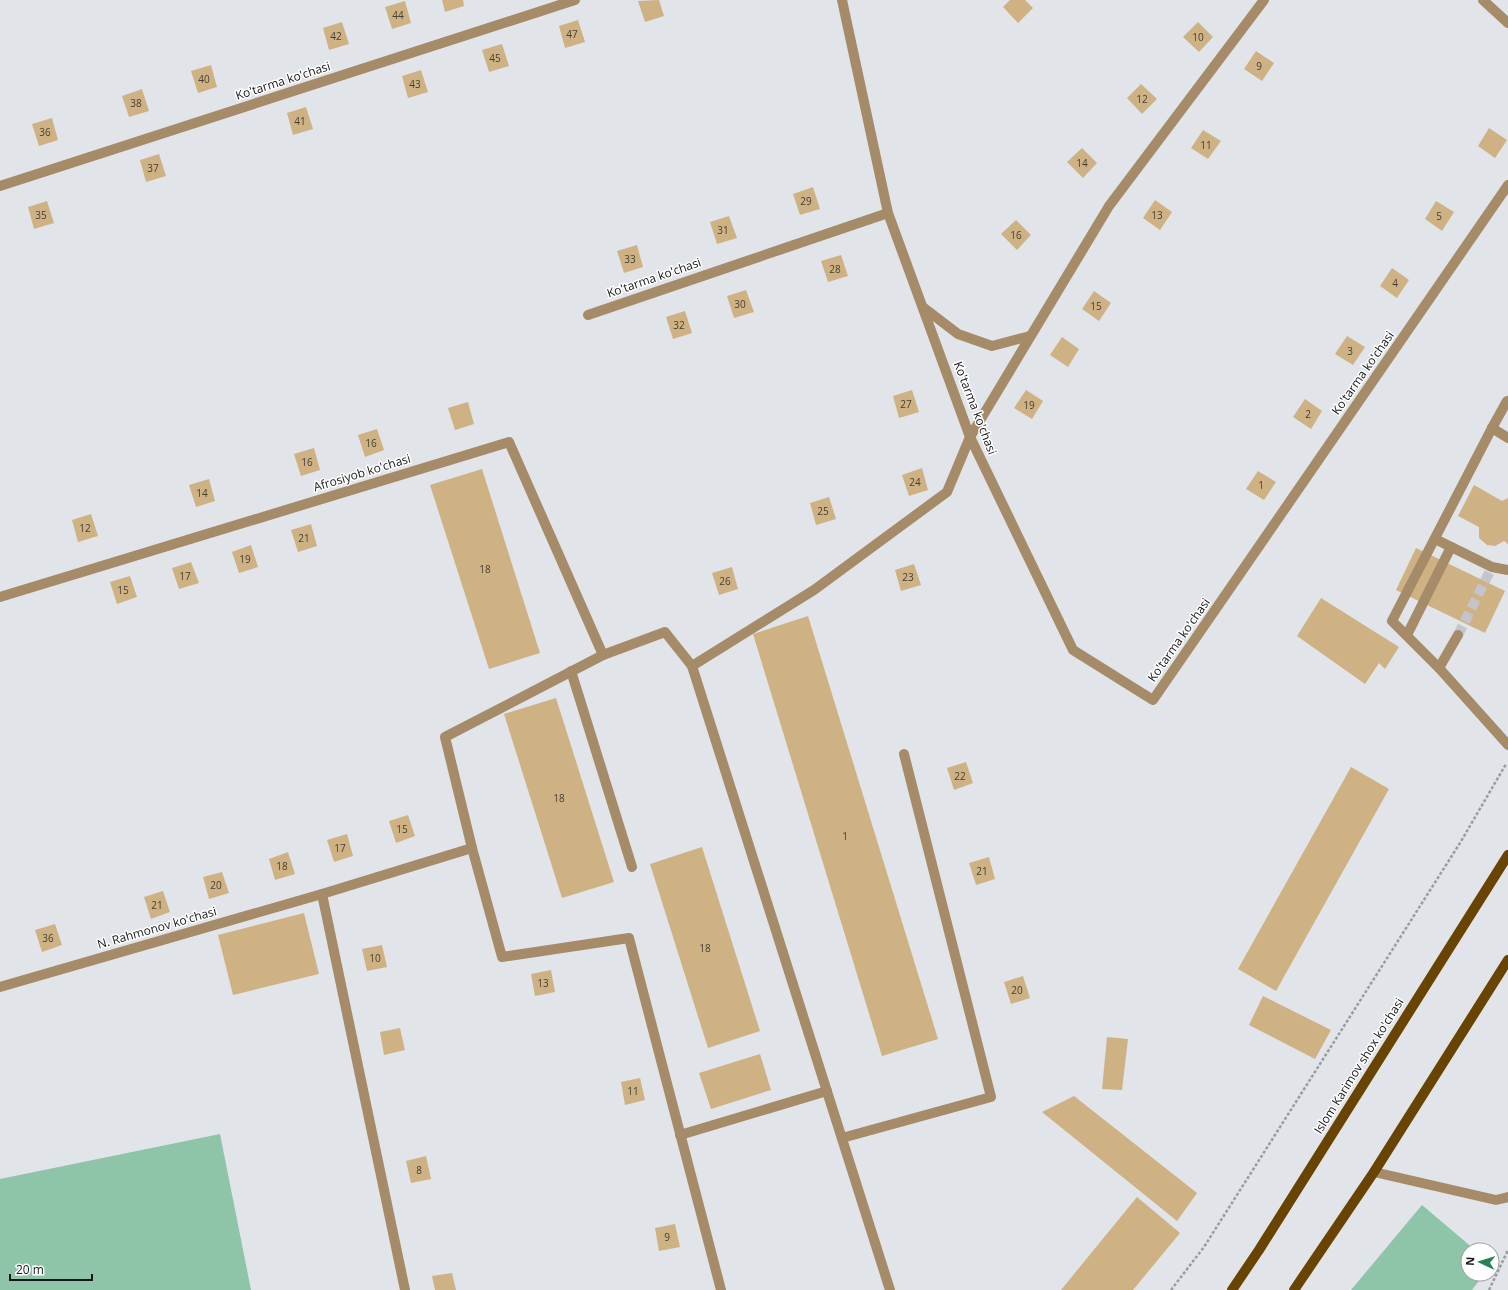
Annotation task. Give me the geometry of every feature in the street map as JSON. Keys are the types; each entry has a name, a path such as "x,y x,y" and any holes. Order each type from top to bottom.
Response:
{"main road":[{"name":"Islom Karimov shox ko'chasi","path":"1232,1290 1259,1250 1508,855"},
{"path":"1294,1290 1374,1172 1508,960"},
{"path":"1304,1290 1312,1263"}],"street":[{"name":"Ko'tarma ko'chasi","path":"0,186 575,0"},
{"name":"Ko'tarma ko'chasi","path":"842,0 888,213 970,437 1074,650 1153,700 1508,185"},
{"path":"692,666 814,590 947,492 970,437 1110,206 1264,0"},
{"path":"1483,0 1508,22"},
{"name":"Ko'tarma ko'chasi","path":"588,314 888,213"},
{"path":"924,308 958,334 992,346 1030,336"},
{"path":"1508,402 1507,401 1492,428 1392,621 1439,668 1508,745"},
{"path":"1492,428 1508,438"},
{"name":"Afrosiyob ko'chasi","path":"0,597 510,442 603,655"},
{"path":"1435,539 1492,567 1508,570"},
{"path":"1407,636 1451,547"},
{"path":"721,1290 629,938 502,957 472,848 445,737 603,655 665,632 692,666 890,1290"},
{"path":"1439,668 1458,635"},
{"path":"571,671 632,867"},
{"path":"842,1138 991,1097 904,754"},
{"name":"N. Rahmonov ko'chasi","path":"0,987 322,894 472,848"},
{"path":"322,894 405,1290"},
{"path":"680,1135 827,1091"},
{"path":"1374,1172 1496,1200 1508,1197"}],"path":[{"path":"1171,1290 1213,1233 1460,843 1508,760"},
{"path":"1489,1290 1508,1250"}],"green space":[{"path":"220,1134 251,1290 0,1290 0,1179"},
{"path":"1422,1205 1466,1242 1460,1242 1460,1282 1478,1282 1472,1290 1351,1290"}],"building":[{"path":"442,0 463,0 464,6 445,12"},
{"path":"659,0 664,16 645,22 638,1"},
{"path":"1010,0 1025,0 1033,8 1018,23 1003,7"},
{"path":"405,1 411,23 392,29 385,7"},
{"path":"578,20 585,42 565,48 559,26"},
{"path":"342,22 349,44 329,50 323,28"},
{"path":"1198,22 1213,37 1199,52 1183,37"},
{"path":"502,44 509,66 489,72 482,50"},
{"path":"1256,51 1274,63 1262,81 1244,69"},
{"path":"211,65 217,87 198,93 191,71"},
{"path":"421,70 428,92 408,98 402,76"},
{"path":"1141,84 1157,99 1142,114 1127,98"},
{"path":"142,89 149,111 129,117 122,96"},
{"path":"306,107 313,129 293,135 287,113"},
{"path":"52,118 58,140 39,146 32,124"},
{"path":"1489,128 1507,140 1495,158 1478,146"},
{"path":"1203,130 1221,141 1208,159 1191,148"},
{"path":"1082,148 1097,163 1083,178 1067,162"},
{"path":"159,154 166,176 146,182 140,160"},
{"path":"813,187 820,209 800,215 793,194"},
{"path":"1155,200 1172,212 1160,230 1143,218"},
{"path":"47,201 54,223 34,229 28,207"},
{"path":"1436,201 1454,212 1442,231 1425,219"},
{"path":"729,216 737,238 717,244 710,222"},
{"path":"1016,220 1031,235 1017,250 1001,234"},
{"path":"637,245 643,267 624,273 617,251"},
{"path":"841,255 848,276 828,282 821,261"},
{"path":"1392,268 1409,280 1397,298 1380,286"},
{"path":"746,290 754,312 734,318 727,296"},
{"path":"1094,291 1111,303 1099,321 1082,309"},
{"path":"685,311 692,333 673,339 666,317"},
{"path":"1347,336 1365,347 1353,365 1335,354"},
{"path":"1062,337 1079,349 1068,367 1050,355"},
{"path":"912,390 919,412 899,418 893,396"},
{"path":"1026,390 1043,401 1032,419 1014,408"},
{"path":"1305,399 1322,411 1311,429 1293,417"},
{"path":"468,402 474,424 455,430 448,408"},
{"path":"377,429 384,450 365,457 358,435"},
{"path":"314,448 320,470 301,476 294,454"},
{"path":"922,468 928,490 909,496 902,475"},
{"path":"482,469 540,653 489,669 430,485"},
{"path":"1258,471 1276,482 1264,500 1246,489"},
{"path":"209,479 215,501 196,507 189,485"},
{"path":"1474,485 1502,501 1508,498 1508,544 1504,541 1495,546 1487,545 1479,538 1479,527 1458,516"},
{"path":"829,497 836,519 816,525 810,503"},
{"path":"91,514 98,536 78,542 72,520"},
{"path":"311,524 317,546 298,552 291,530"},
{"path":"251,545 258,567 239,573 232,552"},
{"path":"1416,548 1505,591 1485,633 1396,590"},
{"path":"191,562 199,583 179,589 172,568"},
{"path":"914,564 921,585 901,591 895,570"},
{"path":"732,567 738,589 719,595 712,573"},
{"path":"130,576 137,597 117,604 110,582"},
{"path":"1321,598 1399,647 1385,669 1379,663 1365,684 1297,636"},
{"path":"808,616 938,1039 882,1056 753,634"},
{"path":"556,698 614,882 562,898 504,714"},
{"path":"966,762 973,783 954,790 947,768"},
{"path":"1351,767 1389,789 1276,991 1238,969"},
{"path":"408,815 415,836 396,843 389,821"},
{"path":"347,834 353,856 334,862 327,840"},
{"path":"702,847 760,1031 708,1048 650,864"},
{"path":"288,852 295,874 275,880 269,859"},
{"path":"989,857 995,879 976,885 969,863"},
{"path":"222,872 229,893 209,899 203,877"},
{"path":"163,891 170,912 151,919 144,897"},
{"path":"304,913 319,974 233,995 218,935"},
{"path":"55,924 62,945 42,952 35,930"},
{"path":"382,945 387,967 367,971 362,949"},
{"path":"551,970 555,992 535,996 531,974"},
{"path":"1023,976 1030,998 1011,1004 1004,982"},
{"path":"1263,996 1331,1030 1315,1059 1249,1025"},
{"path":"400,1028 405,1050 384,1055 380,1032"},
{"path":"1107,1037 1128,1039 1122,1090 1102,1089"},
{"path":"760,1054 771,1090 711,1109 699,1073"},
{"path":"640,1078 645,1100 625,1105 621,1082"},
{"path":"1074,1096 1197,1193 1177,1221 1042,1112"},
{"path":"426,1156 431,1179 411,1183 406,1161"},
{"path":"1137,1197 1180,1233 1133,1290 1061,1290"},
{"path":"675,1224 680,1247 659,1251 655,1228"},
{"path":"452,1273 456,1290 435,1290 432,1276"}],"tunnel":[{"path":"1458,635 1492,567"}]}
